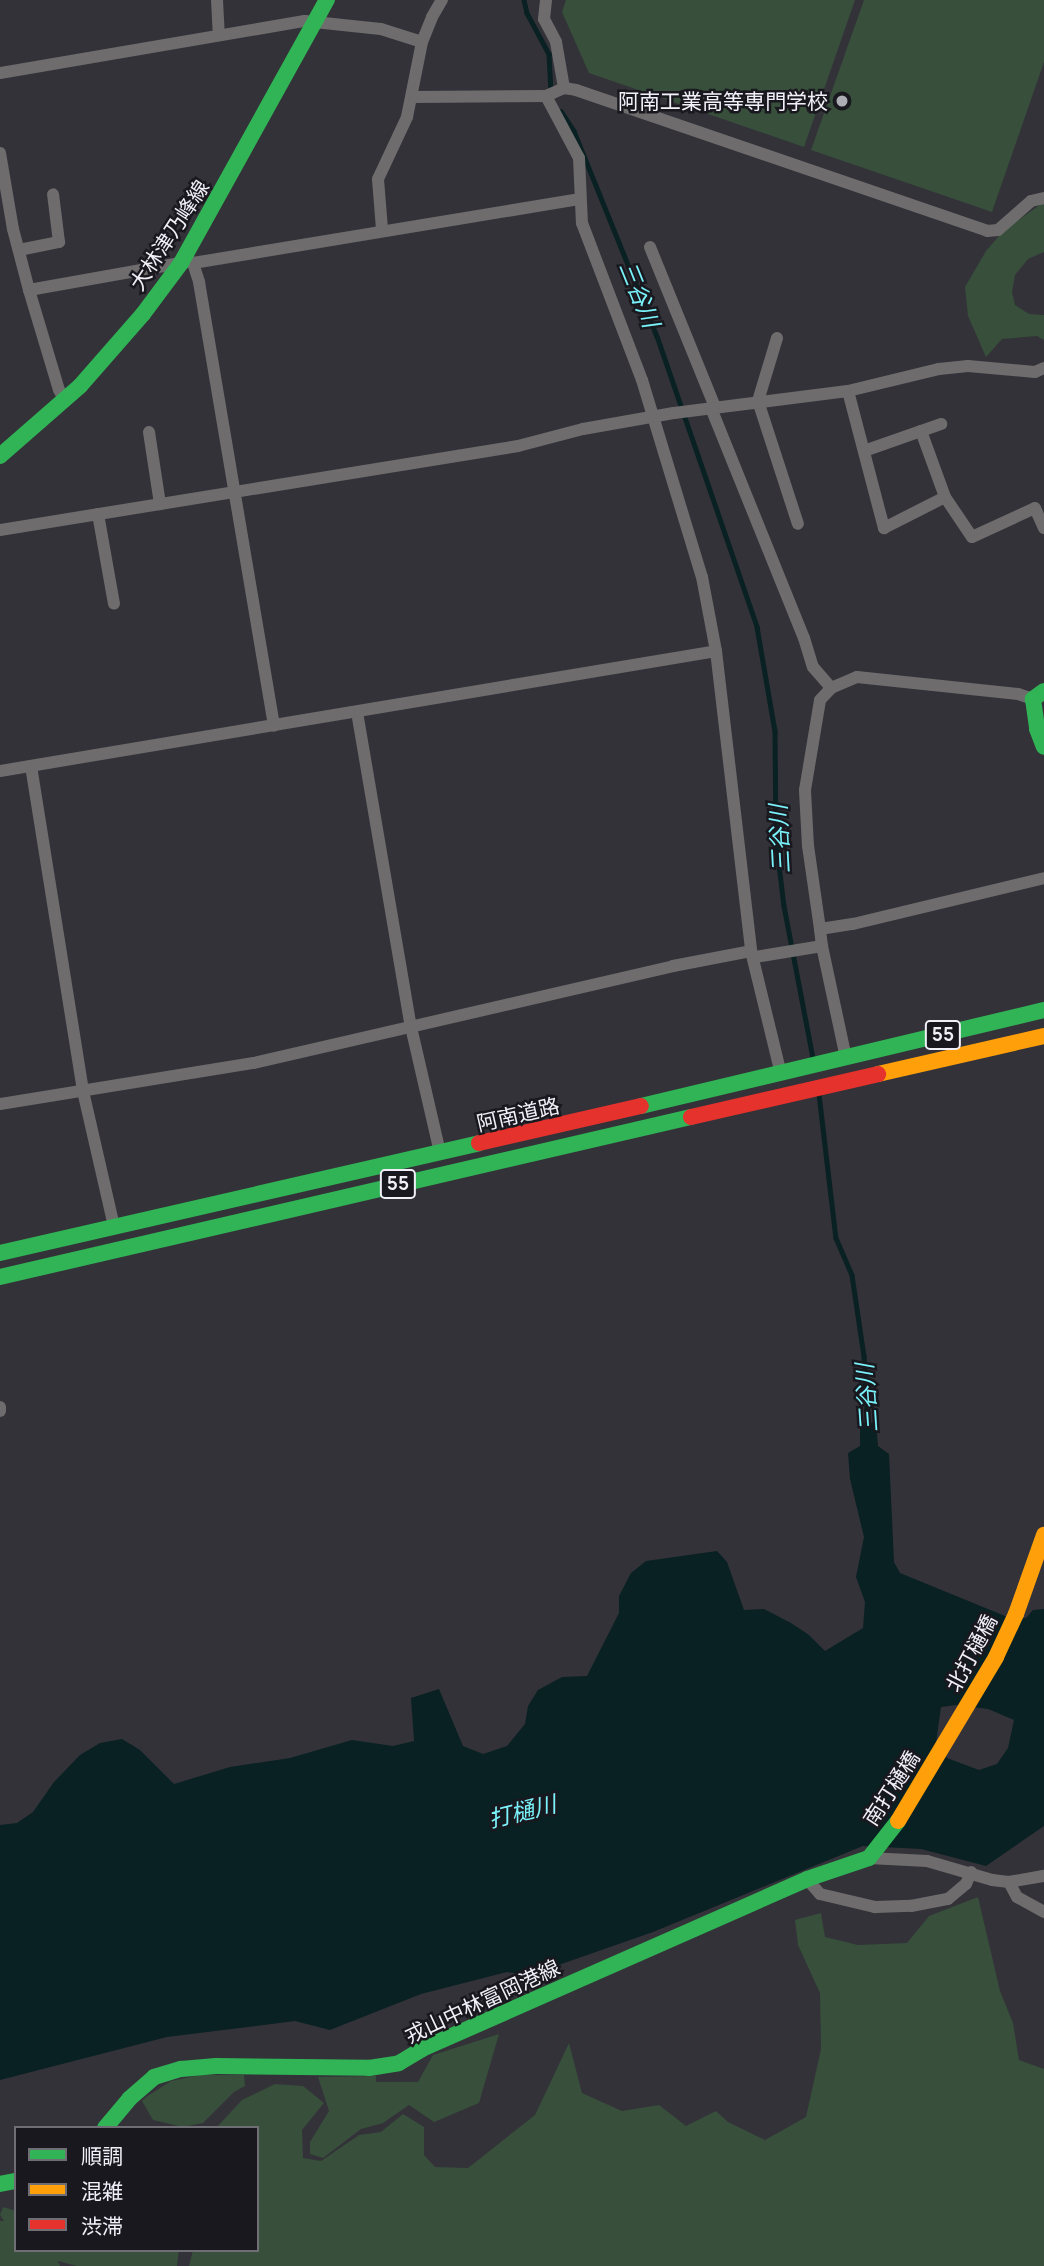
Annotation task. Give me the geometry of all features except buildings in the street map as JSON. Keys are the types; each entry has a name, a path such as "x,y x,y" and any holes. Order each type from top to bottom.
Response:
{"main road":[{"name":"大林津乃峰線","path":"0,456 65,400 112,351 186,261 327,0"},
{"path":"1038,695 1037,729 1044,747"},
{"name":"阿南道路","path":"0,1253 844,1059 1044,1010"},
{"name":"阿南道路","path":"0,1277 1044,1036"},
{"name":"北打樋橋","path":"943,1747 996,1657 1016,1614 1044,1535"},
{"name":"南打樋橋","path":"872,1855 906,1810 943,1747"},
{"name":"戎山中林富岡港線","path":"107,2126 129,2099 154,2077 181,2069 216,2066 369,2068 399,2063 434,2044 807,1879 872,1855"}],"street":[{"path":"217,0 219,36"},
{"path":"382,229 378,179 407,117 422,42 442,0"},
{"path":"546,0 544,19 556,42 554,92 579,158 582,223 638,369 702,578 716,651 758,954 788,1072"},
{"path":"0,74 316,22 381,29 422,42"},
{"path":"412,97 554,92 986,231 998,230 1031,201 1044,198"},
{"path":"0,153 7,230 19,250 59,390 65,400"},
{"path":"19,250 59,242 52,194"},
{"path":"29,290 186,261 579,199"},
{"path":"650,247 708,409 799,624 813,667 831,688"},
{"path":"186,261 235,492 274,726"},
{"path":"777,338 758,401 799,524"},
{"path":"0,530 518,446 583,429 674,413 848,391 939,369 968,366 1035,372 1044,368"},
{"path":"848,391 884,528 945,497"},
{"path":"864,451 941,424"},
{"path":"921,431 945,497 971,537 1034,508 1044,528"},
{"path":"149,432 160,504"},
{"path":"98,514 114,604"},
{"path":"0,771 716,651"},
{"path":"844,1059 816,947 820,929 808,846 806,790 820,700 831,688 857,677 1038,695"},
{"path":"357,712 411,1027 440,1153"},
{"path":"32,766 83,1091 114,1226"},
{"path":"820,929 853,924 1044,878"},
{"path":"0,1104 254,1063 758,954 816,947"},
{"path":"872,1855 928,1861 1009,1882 1044,1876"},
{"path":"807,1879 820,1894 875,1907 911,1906 948,1899 966,1884 971,1872"},
{"path":"1009,1882 1017,1897 1044,1912"}],"green space":[{"path":"566,0 855,0 804,147 589,73 562,12"},
{"path":"864,0 1044,0 1044,62 992,212 811,150"},
{"path":"1044,204 1044,252 1028,259 1015,275 1012,292 1015,305 1029,314 1044,315 1044,340 1037,336 1002,339 986,357 968,316 965,287 986,251 1003,231"},
{"path":"978,1897 1000,1991 1013,2023 1019,2060 1044,2069 1044,2266 189,2266 192,2252 259,2252 259,2126 218,2126 242,2100 275,2084 303,2086 324,2103 302,2130 303,2158 321,2161 359,2135 381,2132 403,2114 424,2127 424,2155 435,2167 468,2168 535,2115 569,2043 582,2093 622,2111 659,2105 686,2126 716,2111 728,2122 765,2140 806,2117 821,2049 820,1993 798,1945 795,1920 821,1913 825,1937 858,1945 907,1943 929,1916"},
{"path":"499,2034 479,2103 434,2122 409,2105 383,2123 361,2129 323,2158 310,2154 310,2142 329,2111 318,2077 376,2076 376,2082 418,2082 433,2055"},
{"path":"200,2075 244,2075 245,2086 234,2092 203,2123 179,2126 153,2120 142,2101 171,2081"},
{"path":"3,2207 14,2210 14,2252 179,2252 177,2266 77,2266 58,2261 60,2266 0,2266 0,2221 4,2221 0,2215"}],"water":[{"name":"打樋川","path":"860,1423 876,1423 878,1446 889,1454 894,1562 900,1573 1005,1616 1026,1618 1033,1610 1044,1609 1044,1826 986,1866 921,1849 863,1846 653,1932 530,1975 507,1972 421,1994 330,2030 295,2021 167,2037 0,2080 0,1825 17,1823 33,1812 54,1782 80,1755 100,1743 122,1739 140,1750 174,1784 230,1767 290,1758 352,1740 393,1746 414,1741 411,1698 439,1689 463,1746 483,1754 507,1746 525,1724 528,1706 538,1690 562,1677 587,1676 619,1613 619,1596 631,1573 646,1561 717,1551 727,1562 744,1610 764,1609 809,1635 825,1651 863,1628 865,1602 856,1577 864,1537 850,1479 848,1453 860,1446","holes":["957,1705 988,1709 1014,1720 1008,1748 997,1764 979,1770 947,1758 936,1743 941,1707"]}],"waterway":[{"name":"三谷川","path":"524,0 527,13 549,54 551,91"},
{"name":"三谷川","path":"561,111 574,131 657,336 757,627 775,731 776,840 784,906 813,1058"},
{"name":"三谷川","path":"819,1094 836,1238 852,1275 864,1356 868,1427"}],"traffic: fast":[{"path":"0,456 80,386 143,314 181,263 327,0"},
{"path":"1044,691 1033,699 1037,729 1044,747"},
{"path":"641,1106 1044,1010"},
{"path":"0,1277 691,1117"},
{"path":"0,1253 479,1143"},
{"path":"107,2126 129,2099 154,2077 181,2069 216,2066 369,2068 399,2063 422,2049 807,1879 869,1858 898,1821"},
{"path":"0,2184 14,2181"}],"traffic: slow":[{"path":"878,1074 1044,1036"},
{"path":"898,1821 996,1657 1016,1614 1044,1535"}],"traffic: jam":[{"path":"691,1117 878,1074"},
{"path":"479,1143 641,1106"}],"place":[{"name":"阿南工業高等専門学校","path":"842,101"}]}
